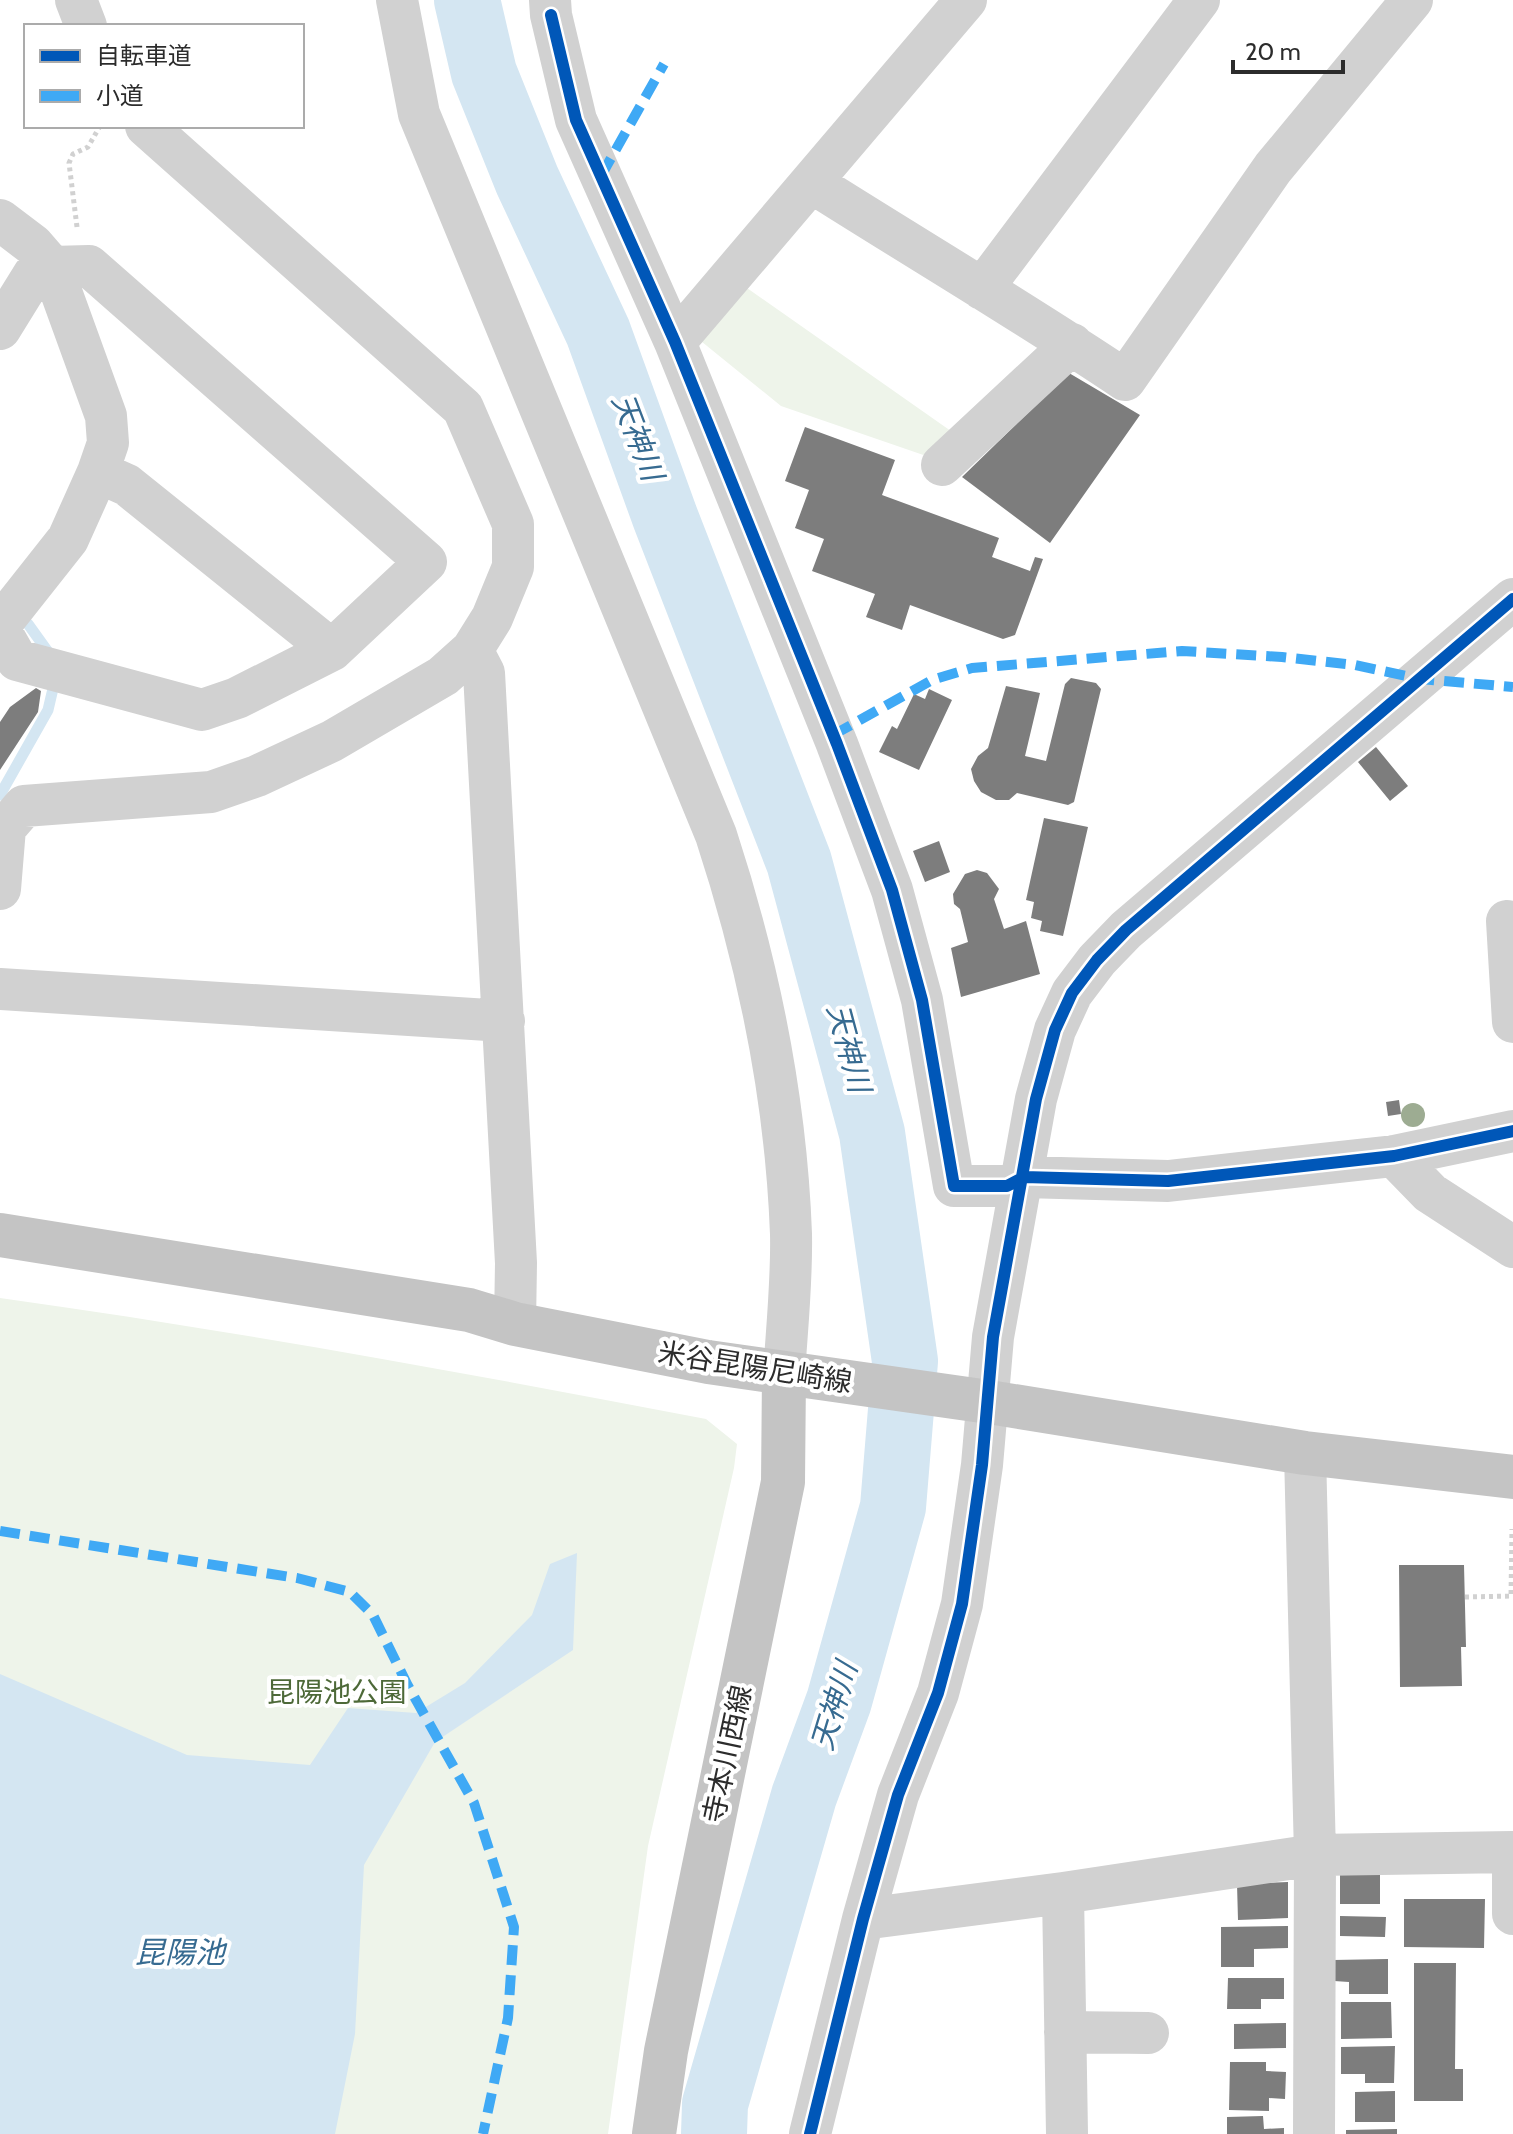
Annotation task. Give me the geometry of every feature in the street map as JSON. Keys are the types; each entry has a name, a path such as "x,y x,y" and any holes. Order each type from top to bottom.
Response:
{"main road":[{"name":"米谷昆陽尼崎線","path":"0,1235 469,1310 515,1324 708,1362 1305,1453 1513,1477"},
{"name":"寺本川西線","path":"654,2134 669,2036 783,1482 784,1374"}],"street":[{"path":"76,0 85,24"},
{"path":"397,0 419,114 710,821 735,893 763,1014 784,1156 791,1233 791,1275 784,1374"},
{"path":"675,342 966,0"},
{"path":"982,289 1199,0"},
{"path":"811,182 1125,380 1273,168 1412,0"},
{"path":"550,8 576,120 675,342 837,744 892,890 922,1000 954,1186 1007,1186 1024,1177 1168,1181 1394,1156 1513,1131"},
{"path":"0,889 5,828 24,806 211,792 257,776 332,741 443,676 472,650 492,618 513,567 513,524 463,408 148,128"},
{"path":"0,220 58,267 106,416 108,443 57,561 4,650 202,710 237,698 332,650 426,562 89,266 58,267 34,274 0,329"},
{"path":"942,465 1072,344"},
{"path":"98,472 127,485 332,650"},
{"path":"810,2134 863,1919 898,1795 938,1693 962,1604 973,1400 993,1337 1036,1099 1055,1030 1072,993 1097,960 1126,930 1513,599"},
{"path":"472,650 484,673 516,1263 515,1324"},
{"path":"1508,940 1513,1022"},
{"path":"0,989 504,1021"},
{"path":"1394,1156 1430,1193 1513,1247"},
{"path":"1305,1453 1315,1855 1314,2134"},
{"path":"863,1919 1315,1855 1513,1852 1513,1914"},
{"path":"1063,1893 1067,2134"},
{"path":"1065,2032 1148,2033"}],"path":[{"path":"58,267 78,236 69,163 73,154 88,147 99,128"},
{"path":"1465,1597 1511,1596 1512,1529"}],"green space":[{"path":"737,281 958,436 935,459 781,406 691,333"},
{"name":"昆陽池公園","path":"0,1298 354,1354 706,1419 737,1444 648,1846 608,2134 0,2134"}],"water":[{"name":"昆陽池","path":"577,1553 573,1650 435,1742 364,1865 355,2034 335,2134 0,2134 0,1674 187,1755 310,1765 348,1708 416,1713 465,1683 532,1615 550,1564"}],"building":[{"path":"1069,373 1140,415 1050,543 962,477"},
{"path":"805,427 895,460 882,495 999,538 992,557 1030,571 1035,557 1043,559 1015,635 1003,639 910,605 902,630 866,617 875,594 812,571 824,539 795,528 809,490 785,481"},
{"path":"1071,678 1096,683 1101,689 1074,802 1068,805 1017,793 1009,800 996,800 981,792 971,769 978,756 988,748 1006,686 1040,693 1025,756 1046,761 1065,684"},
{"path":"36,688 41,691 38,712 0,770 0,722 10,707"},
{"path":"929,689 952,700 919,770 879,752 892,726 897,729 914,694 925,699"},
{"path":"1376,747 1408,786 1390,801 1358,762"},
{"path":"1044,818 1088,827 1063,936 1040,931 1042,921 1031,918 1034,902 1026,900"},
{"path":"939,841 950,872 925,882 913,851"},
{"path":"977,870 987,873 999,889 994,899 1004,929 1026,921 1040,974 961,997 951,948 968,942 953,894 965,874"},
{"path":"1399,1100 1401,1114 1388,1116 1386,1102"},
{"path":"1399,1565 1464,1565 1466,1647 1461,1647 1462,1686 1400,1687"},
{"path":"1340,1874 1380,1874 1380,1904 1340,1904"},
{"path":"1288,1882 1288,1918 1238,1920 1237,1884"},
{"path":"1404,1899 1485,1899 1484,1948 1404,1947"},
{"path":"1340,1916 1386,1917 1385,1937 1340,1936"},
{"path":"1288,1926 1288,1948 1254,1949 1254,1967 1221,1967 1221,1927"},
{"path":"1388,1959 1388,1994 1349,1994 1349,1982 1334,1981 1333,1960"},
{"path":"1414,1963 1456,1963 1455,2069 1463,2069 1463,2101 1414,2101"},
{"path":"1228,1978 1284,1978 1284,1999 1261,1999 1261,2009 1227,2009"},
{"path":"1341,2002 1391,2002 1392,2038 1341,2039"},
{"path":"1286,2023 1286,2048 1234,2049 1234,2024"},
{"path":"1395,2046 1394,2083 1365,2083 1365,2074 1341,2074 1341,2047"},
{"path":"1230,2062 1266,2062 1266,2071 1286,2072 1285,2099 1269,2098 1269,2111 1229,2110"},
{"path":"1395,2091 1395,2122 1355,2122 1355,2092"},
{"path":"1263,2116 1264,2129 1284,2128 1284,2134 1227,2134 1227,2117"},
{"path":"1397,2129 1397,2134 1346,2134 1346,2130"}],"waterway":[{"name":"天神川","path":"467,0 484,73 527,180 598,332 665,517 799,862 872,1133 905,1361 893,1507 839,1701 804,1796 715,2104 714,2134"},
{"path":"28,624 51,656"},
{"path":"0,795 48,710 55,680"}],"marked path":[{"path":"601,176 664,64"},
{"path":"833,735 932,680 972,668 1182,651 1282,657 1355,665 1421,679 1513,687"},
{"path":"0,1531 297,1578 350,1592 373,1615 407,1684 474,1803 514,1927 508,2018 483,2134"}],"cycle path":[{"path":"551,15 576,120 675,342 837,744 892,890 922,1000 954,1186 1007,1186 1024,1177 1168,1181 1394,1156 1513,1131"},
{"path":"810,2134 863,1919 898,1795 938,1693 962,1604 982,1465 993,1337 1036,1099 1055,1030 1072,993 1097,960 1126,930 1513,599"}]}
